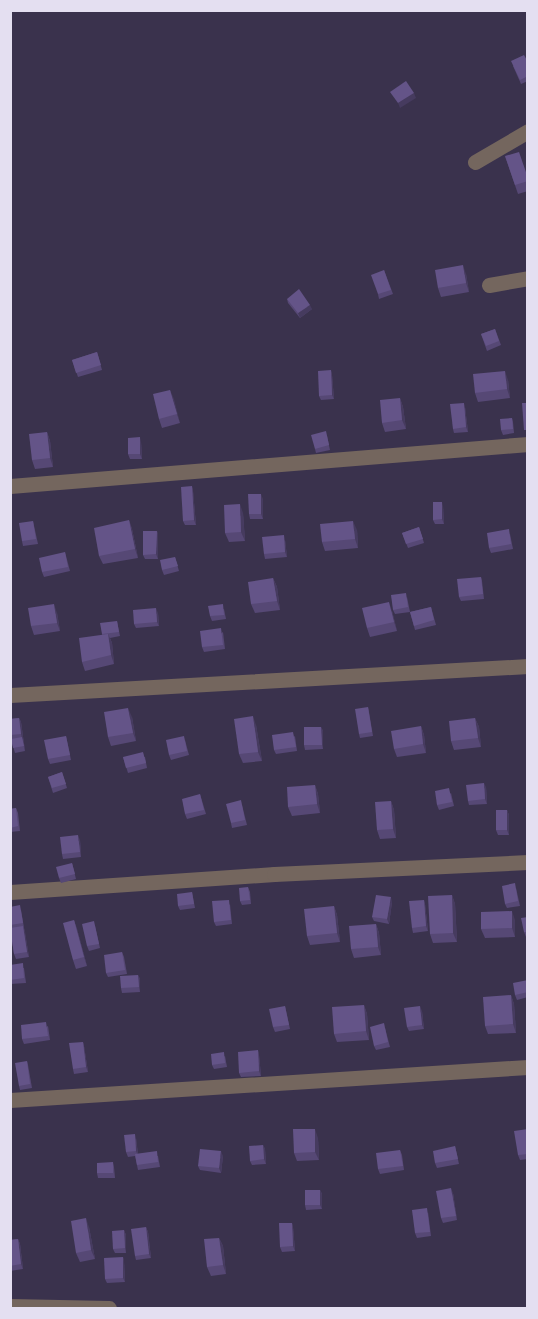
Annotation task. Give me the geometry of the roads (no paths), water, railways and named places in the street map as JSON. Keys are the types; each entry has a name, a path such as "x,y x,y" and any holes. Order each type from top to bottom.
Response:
{"street":[{"path":"475,162 528,130"},
{"path":"489,285 528,278"},
{"path":"10,486 528,444"},
{"path":"10,695 528,666"},
{"path":"10,892 274,874 528,862"},
{"path":"10,1100 528,1067"},
{"path":"10,1306 109,1308"}]}
